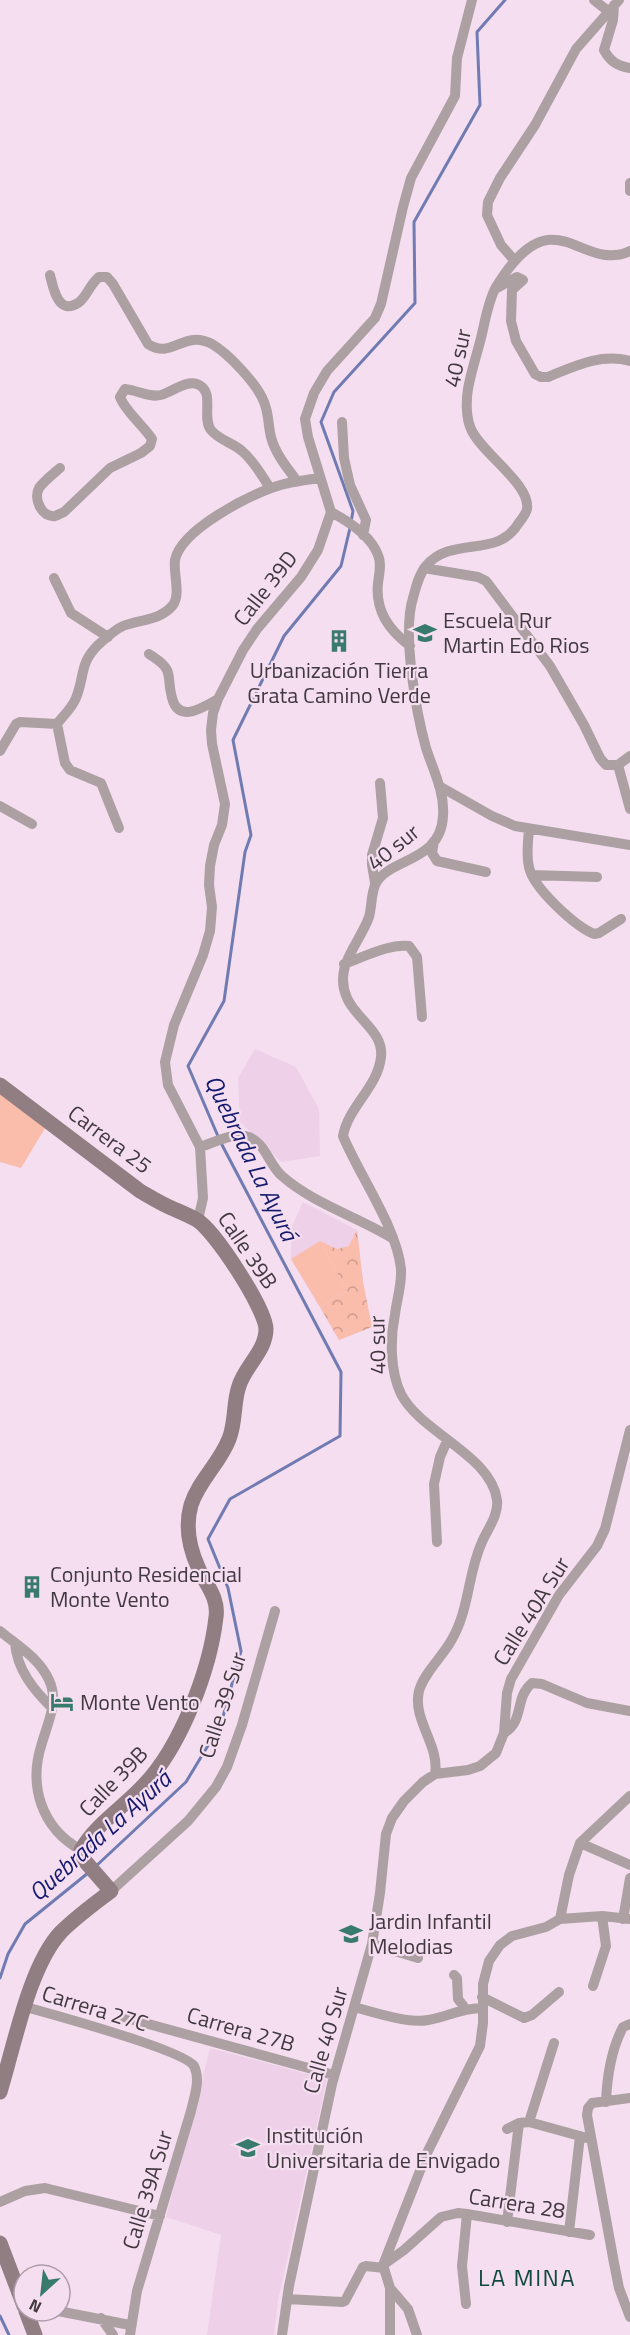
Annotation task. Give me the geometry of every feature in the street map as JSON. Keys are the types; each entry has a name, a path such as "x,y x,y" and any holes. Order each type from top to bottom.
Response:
{"street":[{"path":"410,646 389,628 380,609 378,555 360,533 343,518 331,512 305,419 314,393 327,371 375,318 381,304 411,178 455,96 457,58 472,0"},
{"path":"594,0 614,5"},
{"path":"614,5 613,20 604,50 609,59 621,67 630,68"},
{"path":"515,261 501,244 487,215 488,202 500,177 535,125 576,49 614,5"},
{"path":"630,183 630,191"},
{"name":"40 sur","path":"435,1774 437,1764 418,1704 420,1689 460,1624 470,1593 475,1560 495,1514 497,1502 487,1476 414,1410 402,1396 396,1382 392,1339 401,1269 392,1238 344,1136 345,1126 372,1082 382,1056 380,1043 372,1029 348,999 344,984 344,964 367,921 375,884 383,875 423,852 435,840 444,817 439,786 422,733 408,623 411,602 424,568 444,552 505,540 513,532 527,508 525,495 517,483 478,442 470,426 468,388 495,289 515,261 536,243 545,239 557,240 605,256 620,256 630,251"},
{"path":"50,275 55,297 62,304 71,306 79,303 92,283 99,277 107,277 148,344 157,350 166,350 185,341 198,339 218,350 246,375 263,399 270,418 271,438 297,481"},
{"path":"495,289 517,277 523,280 512,290 511,321 516,341 535,374 548,377 592,360 630,361"},
{"path":"60,468 38,490 36,498 40,508 47,515 54,516 64,512 110,468 150,446 152,439 143,424 122,403 120,397 125,389 152,396 190,384 197,384 205,390 206,420 211,430 241,450 251,460 270,488"},
{"path":"342,422 344,458 350,485 366,520 360,533"},
{"path":"119,828 101,783 70,770 65,763 57,724 76,700 86,659 108,637 126,624 152,619 172,606 176,597 175,560 187,538 213,518 270,488 320,478"},
{"name":"Calle 39D","path":"200,1147 170,1092 165,1075 165,1062 174,1025 203,955 210,931 212,907 209,885 210,866 214,845 222,825 225,804 211,730 218,699 248,643 302,577 318,550 331,512"},
{"path":"424,568 478,577 493,587 550,666 600,758 606,765 618,765 630,756"},
{"path":"54,578 71,613 108,637"},
{"path":"149,654 162,662 167,671 171,696 176,707 185,712 195,712 218,699"},
{"path":"0,751 16,724 25,722 57,724"},
{"path":"618,765 630,808"},
{"path":"375,884 372,855 383,818 380,783"},
{"path":"439,786 514,826 630,845"},
{"path":"0,806 32,824"},
{"path":"529,829 527,857 532,875 544,893 590,932 599,933 621,918"},
{"path":"435,840 432,853 437,861 486,872"},
{"path":"532,875 597,877"},
{"path":"344,964 388,948 409,946 417,957 422,1017"},
{"name":"Carrera 25","path":"0,1085 140,1191 198,1220"},
{"path":"200,1147 235,1136 246,1136 258,1142 280,1174 296,1188 392,1238"},
{"name":"Calle 39B","path":"82,1855 93,1833 161,1766 182,1728 200,1679 216,1616 217,1602 198,1568 189,1542 191,1506 198,1488 229,1441 241,1378 263,1342 266,1329 263,1314 250,1289 208,1230 198,1220 203,1198 200,1147"},
{"name":"Calle 40A Sur","path":"435,1774 468,1770 480,1766 496,1753 504,1733 507,1693 520,1660 559,1595 597,1545 605,1529 630,1430"},
{"path":"437,1542 434,1484 440,1457 447,1441"},
{"name":"Calle 39 Sur","path":"0,2092 35,1976 51,1946 106,1886 188,1821 216,1787 227,1767 239,1733 275,1611"},
{"path":"0,1631 26,1650 47,1676 53,1692 52,1708 37,1759 35,1774 41,1807 51,1825 82,1855 106,1886"},
{"path":"15,1643 16,1656 21,1669 34,1689 52,1708"},
{"path":"504,1733 515,1724 521,1699 525,1690 532,1683 542,1684 587,1703 630,1711"},
{"name":"Calle 40 Sur","path":"282,2335 287,2299 334,2075 372,1944 386,1834 392,1818 404,1801 435,1774"},
{"path":"560,1918 569,1875 580,1843 630,1796"},
{"path":"580,1843 630,1865"},
{"path":"381,2335 390,2331 390,2288 383,2267 427,2153 480,2046 483,2036 482,2002 485,1971 493,1954 512,1936 546,1927 560,1918 602,1916 626,1919 630,1878"},
{"path":"593,1986 606,1946 602,1916"},
{"path":"372,1944 418,1958"},
{"path":"454,1975 457,1978 458,1999 465,2008"},
{"path":"354,2007 427,2021 482,2002 524,2018 532,2015 559,1992"},
{"name":"Carrera 27C","path":"26,2007 128,2037 186,2059"},
{"name":"Carrera 27B","path":"123,2017 334,2075"},
{"path":"128,2037 130,2025 137,2021"},
{"path":"606,2102 607,2079 614,2052 621,2030 625,2025 630,2024"},
{"path":"507,2222 524,2123 554,2043"},
{"name":"Calle 39A Sur","path":"130,2330 137,2291 197,2081 193,2064 186,2059"},
{"path":"569,2232 589,2105 630,2098"},
{"path":"507,2129 524,2123 585,2138"},
{"path":"585,2138 615,2271 630,2317"},
{"path":"0,2202 25,2191 45,2188 160,2216"},
{"name":"Carrera 28","path":"383,2267 441,2217 458,2213 590,2235"},
{"path":"466,2304 462,2266 467,2214"},
{"path":"0,2243 12,2274"},
{"path":"287,2299 342,2302 347,2298 363,2267 383,2267"},
{"path":"390,2288 408,2309 417,2335"},
{"path":"72,2313 101,2318 130,2330"},
{"path":"101,2318 113,2335"}],"shaded area":[{"path":"255,1049 296,1067 319,1109 320,1156 281,1162 240,1122 238,1078"},
{"path":"303,1202 357,1230 363,1282 372,1327 339,1340 291,1259 292,1226"},
{"name":"Institución Universitaria de Envigado","path":"210,2048 327,2079 278,2301 274,2335 207,2335 221,2235 166,2217"}],"green space":[{"path":"0,1090 47,1125 21,1168 0,1162"},
{"path":"357,1230 363,1282 372,1327 339,1340 320,1307 347,1291 320,1241 337,1249 349,1246"},
{"path":"320,1241 347,1291 320,1307 291,1259"}],"waterway":[{"name":"Quebrada La Ayurá","path":"351,522 353,511 321,422 334,392 415,303 414,222 480,105 477,32 505,0"},
{"name":"Quebrada La Ayurá","path":"95,1867 186,1782 221,1724 241,1651 228,1588 208,1539 230,1499 340,1436 341,1372 220,1141 188,1066 224,1001 245,852 251,835 233,740 284,636 341,566 350,528"},
{"name":"Quebrada La Ayurá","path":"0,1978 8,1954 25,1924 88,1873"},
{"name":"Quebrada La Ayurá","path":"0,2316 9,2335"}],"place":[{"name":"Escuela Rur Martin Edo Rios","path":"425,633"},
{"name":"Urbanización Tierra Grata Camino Verde","path":"339,641"},
{"name":"Conjunto Residencial Monte Vento","path":"32,1587"},
{"name":"Monte Vento","path":"62,1702"},
{"name":"Jardin Infantil Melodias","path":"351,1934"},
{"name":"Institución Universitaria de Envigado","path":"248,2148"}],"district":[{"name":"LA MINA","path":"527,2278"}]}
